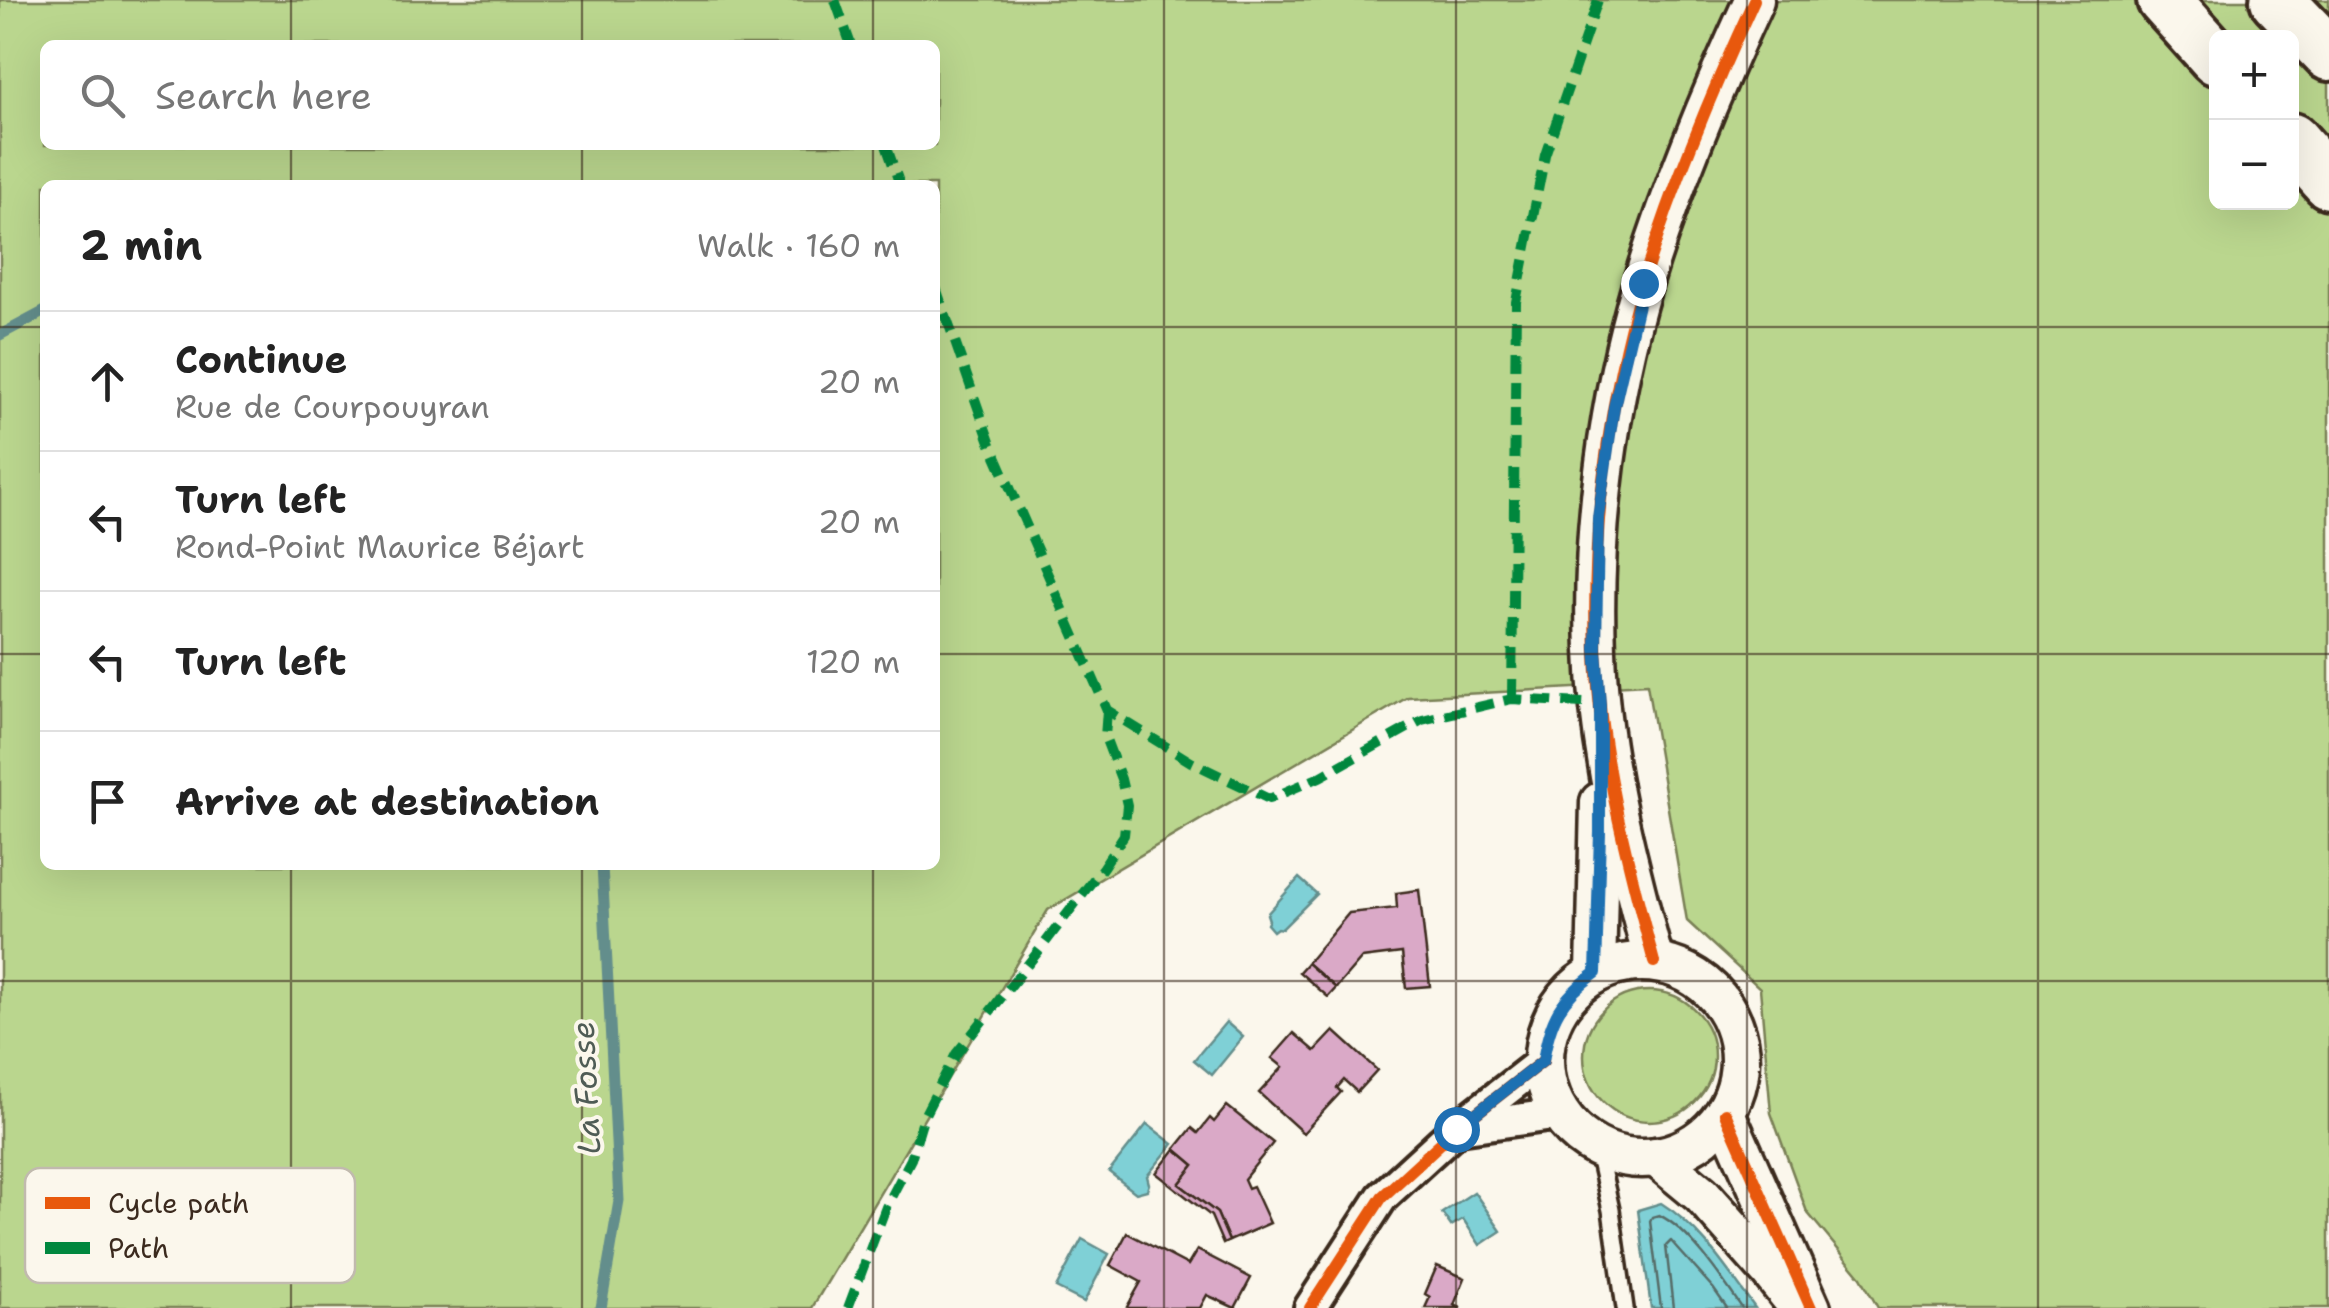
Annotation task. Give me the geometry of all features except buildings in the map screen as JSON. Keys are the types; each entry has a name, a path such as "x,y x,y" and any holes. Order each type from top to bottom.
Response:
{"highway":[{"path":"2164,0 2209,50"},
{"path":"2277,0 2329,54"},
{"path":"2299,148 2329,182"}],"street":[{"path":"1654,962 1614,802 1600,704 1596,649 1598,518 1614,407 1643,283 1688,154 1754,0"},
{"path":"1596,973 1600,704"},
{"path":"1654,962 1682,970 1706,985 1725,1006 1736,1032 1741,1060 1736,1088 1725,1113 1707,1134 1683,1149 1656,1157 1626,1157 1596,1147 1576,1133 1560,1114 1548,1089 1543,1061 1547,1035 1557,1010 1574,989 1596,973 1624,964 1654,962"},
{"path":"1310,1308 1382,1197 1456,1129 1543,1061"},
{"path":"1725,1113 1812,1308"},
{"path":"1456,1129 1560,1114"},
{"path":"1656,1157 1702,1195 1799,1308"}],"lane":[{"path":"1596,1147 1611,1210 1625,1308"}],"green space":[{"path":"0,0 2329,0 2329,1308 1878,1308 1861,1277 1807,1212 1771,1113 1760,988 1687,921 1647,684 1408,697 1048,910 812,1308 0,1308"},
{"path":"1649,991 1674,996 1695,1010 1709,1031 1714,1056 1709,1081 1695,1102 1674,1116 1649,1121 1624,1116 1603,1102 1589,1081 1584,1056 1589,1031 1603,1010 1624,996"}],"water":[{"path":"1299,878 1317,894 1282,929 1273,931 1267,924 1267,914"},
{"path":"1226,1022 1243,1037 1212,1075 1194,1060"},
{"path":"1147,1124 1173,1144 1147,1176 1147,1190 1136,1193 1109,1172"},
{"path":"1474,1192 1501,1231 1480,1245 1463,1219 1451,1226 1442,1213"},
{"path":"1661,1203 1701,1237 1755,1308 1651,1308 1638,1210"},
{"path":"1082,1239 1109,1254 1084,1302 1056,1288"}],"waterway":[{"name":"La Fosse","path":"0,335 40,314"},
{"name":"La Fosse","path":"601,1308 619,1201 602,870"}],"marked path":[{"path":"835,0 849,40"},
{"path":"1512,699 1516,302 1545,155 1598,0"},
{"path":"888,150 898,180"},
{"path":"940,299 990,442 1107,710 1191,762 1269,799 1320,777 1422,720 1512,699 1600,704"},
{"path":"848,1308 886,1207 911,1159 924,1116 956,1054 1045,943 1124,835 1127,805 1105,737 1107,710"}],"cycle path":[{"path":"1654,962 1625,846 1598,690 1595,604 1600,511 1612,417 1643,282 1694,139 1754,0"},
{"path":"1310,1308 1382,1197 1456,1129 1543,1061"},
{"path":"1725,1113 1811,1308"}],"route":[{"path":"1456,1129 1543,1061 1547,1035 1557,1010 1574,989 1596,973 1600,832 1598,518 1614,407 1643,283"}]}
